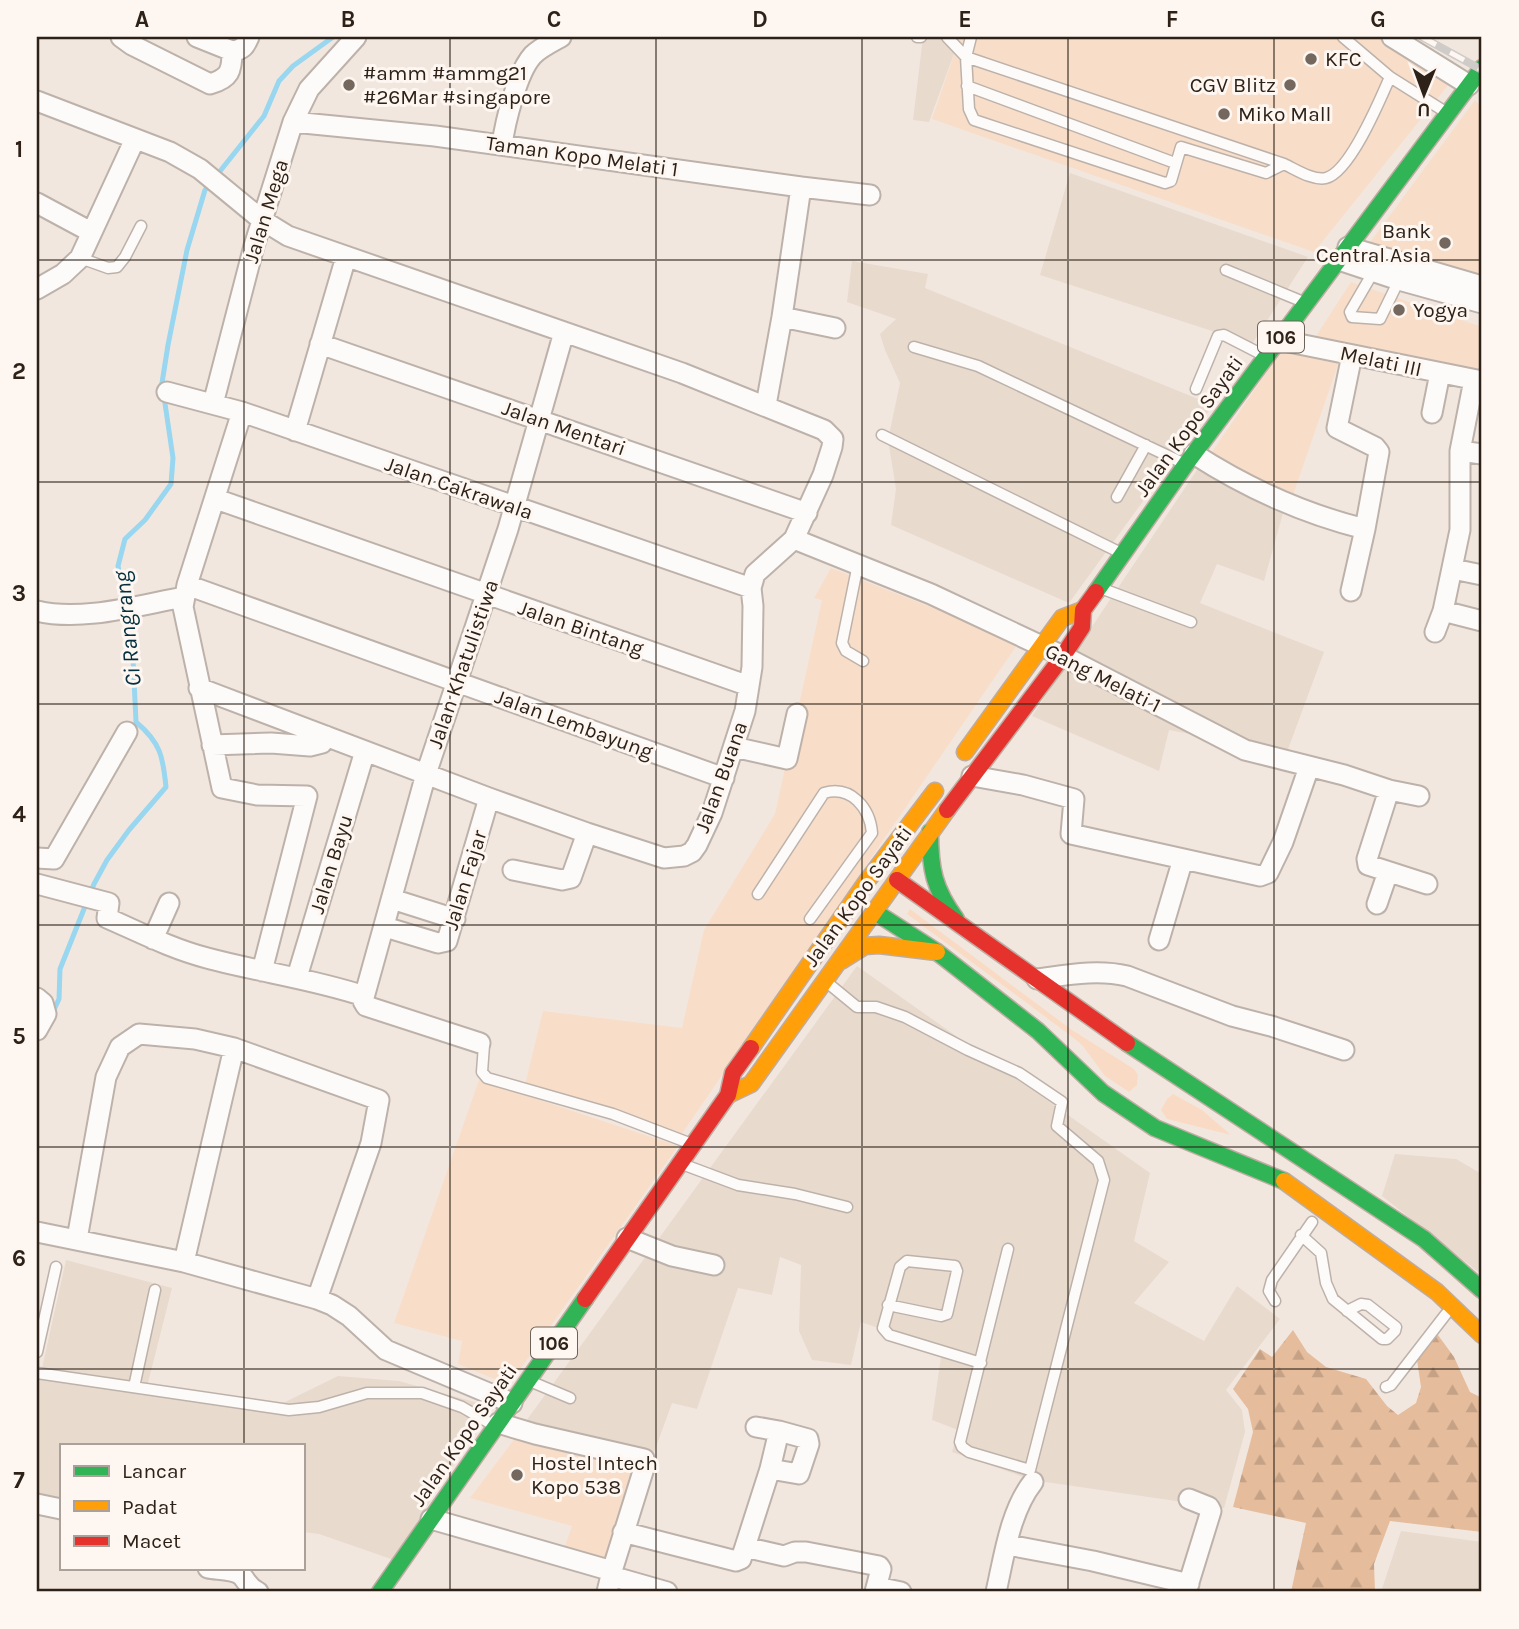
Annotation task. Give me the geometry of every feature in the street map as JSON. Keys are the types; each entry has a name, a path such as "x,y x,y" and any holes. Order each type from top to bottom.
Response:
{"main road":[{"name":"Jalan Kopo Sayati","path":"728,1095 751,1084 829,973 876,912 930,832 1063,656 1082,628 1083,610 1190,459 1482,68"},
{"name":"Jalan Kopo Sayati","path":"380,1592 728,1095 733,1073 857,896 857,873 878,867 1062,618 1083,610"},
{"path":"930,832 932,881 939,898 965,930"},
{"path":"878,867 1120,1039 1424,1239 1482,1290"},
{"path":"857,896 876,912 937,952 1038,1031 1103,1093 1155,1128 1279,1178 1437,1292 1482,1335"},
{"path":"829,973 865,946 879,945 937,952"},
{"path":"1120,1039 1146,1073"},
{"path":"1103,1093 1124,1102 1137,1100"},
{"path":"1199,1147 1264,1190"},
{"path":"1199,1147 1239,1151 1282,1166 1423,1268 1482,1326"},
{"path":"1295,1210 1307,1228 1329,1235"},
{"path":"1395,1281 1446,1314 1482,1342"}],"street":[{"path":"197,37 232,51 240,51 249,37"},
{"name":"Jalan Mega","path":"213,404 254,246 293,122 309,89 356,37"},
{"path":"502,145 503,133 523,71 532,55 561,37"},
{"path":"1392,37 1469,85"},
{"path":"129,40 210,84 223,80 229,72 232,51"},
{"path":"37,101 170,152 200,169 262,220 288,236 766,405 824,430 833,439 832,447 824,475 807,513 794,539 755,574 751,588"},
{"name":"Taman Kopo Melati 1","path":"293,122 435,136 801,187 870,194"},
{"path":"37,307 40,288 70,269 80,258 135,139"},
{"path":"766,405 801,187"},
{"path":"37,203 91,232"},
{"path":"254,246 288,236"},
{"path":"1344,254 1402,272 1482,303"},
{"path":"295,431 346,257"},
{"path":"1402,272 1482,286"},
{"path":"782,317 835,328"},
{"name":"Jalan Khatulistiwa","path":"364,996 426,774 486,595 564,332"},
{"name":"Melati III","path":"1279,340 1478,381"},
{"name":"Jalan Mentari","path":"320,344 807,513"},
{"path":"1350,591 1379,452 1377,448 1337,428 1352,355"},
{"path":"1432,412 1440,373"},
{"path":"1435,632 1443,611 1460,530 1460,451 1478,381"},
{"name":"Jalan Cakrawala","path":"167,392 242,412 751,588"},
{"path":"242,412 186,591 184,616 222,788 225,791 257,795 307,796 262,971"},
{"path":"1460,451 1482,454"},
{"path":"1190,459 1315,515 1365,529"},
{"name":"Jalan Bintang","path":"216,499 749,686"},
{"name":"Gang Melati 1","path":"794,539 931,594 1063,656 1245,750 1419,796"},
{"path":"1453,569 1482,575"},
{"name":"Jalan Buana","path":"199,688 587,833 664,858 684,856 692,852 697,845 712,813 734,747 749,686 754,645 751,588"},
{"path":"37,611 58,615 108,610 134,606 186,591"},
{"name":"Jalan Lembayung","path":"186,591 457,682 724,778"},
{"path":"1443,611 1482,621"},
{"path":"734,747 787,758 797,714"},
{"path":"37,858 54,859 127,732"},
{"path":"212,745 271,743 310,746 322,743 326,736"},
{"name":"Jalan Bayu","path":"297,977 365,751"},
{"path":"972,776 1023,785 1074,799 1071,834 1121,852 1184,859 1261,876 1268,874 1283,842 1309,767"},
{"path":"1389,790 1367,859 1369,865 1426,884"},
{"name":"Jalan Fajar","path":"385,927 443,943 447,941 489,798"},
{"path":"513,870 562,880 570,878 587,833"},
{"path":"1160,940 1184,859"},
{"path":"1377,904 1388,872"},
{"path":"37,884 109,903 107,918 205,958 297,977 364,996 363,1003 366,1006 480,1043"},
{"path":"392,899 455,919"},
{"path":"153,939 169,903"},
{"path":"1037,979 1111,972 1232,1016 1344,1049"},
{"path":"37,998 43,1003 46,1014 37,1030"},
{"path":"77,1239 106,1077 120,1047 139,1034 195,1039 234,1048 379,1100 371,1143 317,1299"},
{"path":"184,1262 234,1048"},
{"path":"37,1232 184,1262 332,1304 386,1350 512,1402"},
{"path":"626,1238 672,1256 714,1265"},
{"path":"497,1425 644,1458 645,1465 610,1579"},
{"path":"756,1427 808,1439 809,1444 799,1474 770,1469"},
{"path":"623,1532 736,1561 741,1559 770,1469 779,1431"},
{"path":"996,1592 1024,1493 1033,1482"},
{"path":"1008,1545 1093,1561 1188,1588 1211,1511 1209,1507 1189,1499"},
{"path":"37,1504 60,1509"},
{"path":"431,1519 610,1579 667,1592"},
{"path":"745,1547 784,1556 806,1552 879,1566 881,1569 876,1590 901,1592"},
{"path":"220,1570 237,1573 250,1588 258,1592"}],"lane":[{"path":"947,37 966,57 1284,164 1318,178 1334,174 1361,140 1390,77"},
{"path":"971,37 966,57 967,86 969,109 974,120 1165,183 1171,181 1179,150 1185,146 1266,173 1284,164"},
{"path":"1343,37 1390,77 1448,114"},
{"path":"967,86 1175,163"},
{"path":"80,258 108,268 117,267 141,226"},
{"path":"1377,265 1350,312 1352,317 1380,319 1402,272"},
{"path":"1226,270 1305,303"},
{"path":"1196,389 1217,336 1224,335 1266,357"},
{"path":"914,347 978,366 1146,445 1190,459"},
{"path":"882,435 1123,554"},
{"path":"1116,497 1146,445"},
{"path":"858,565 842,643 846,651 863,661"},
{"path":"1099,587 1191,622"},
{"path":"758,894 824,793 837,791 859,800 872,828 857,873 810,919"},
{"path":"829,973 858,1007 876,1007 905,1017 1019,1073 1062,1102 1058,1126 1101,1166 1104,1180 1030,1470 969,1452 961,1445 960,1439 1008,1249"},
{"path":"480,1043 484,1045 482,1072 487,1078 613,1114 693,1144"},
{"path":"680,1163 738,1185 847,1207"},
{"path":"1275,1301 1269,1291 1272,1280 1307,1228 1319,1249 1330,1294 1347,1311 1382,1339 1387,1339 1395,1331 1396,1327 1368,1306 1361,1304 1347,1311"},
{"path":"888,1305 941,1316 947,1314 957,1268 952,1265 903,1262 888,1305 883,1326 886,1334 981,1363"},
{"path":"37,1352 56,1267"},
{"path":"134,1387 155,1290"},
{"path":"1386,1387 1391,1385 1446,1314"},
{"path":"37,1373 289,1410 320,1408 367,1393 422,1393 462,1407 497,1425"},
{"path":"528,1380 570,1398"}],"shaded area":[{"path":"923,37 960,37 929,122 913,120"},
{"path":"960,37 1399,37 1461,69 1314,252 932,119"},
{"path":"1475,100 1482,108 1482,281 1368,245"},
{"path":"1070,173 1308,257 1252,344 1040,275"},
{"path":"852,261 928,274 925,288 1213,405 1069,603 891,525 896,489 888,440 900,383 880,334 896,319 847,302"},
{"path":"1351,282 1482,327 1482,384 1340,359 1292,498 1203,465 1286,344 1307,350"},
{"path":"1199,467 1287,499 1264,581 1217,564 1200,603 1324,652 1287,752 1169,730 1159,771 1032,716"},
{"path":"831,568 1019,642 679,1138 525,1085 543,1011 682,1028 704,930 775,814 822,600 814,598"},
{"path":"910,909 1072,1030 1134,1069 1138,1075 1137,1085 1129,1092 1105,1076 1082,1045 907,914"},
{"path":"857,966 1150,1173 1134,1241 1169,1262 1134,1303 1204,1341 1237,1286 1280,1319 1226,1390 1242,1410 1245,1432 1224,1508 1032,1480 952,1452 958,1430 932,1420 942,1350 861,1322 851,1365 812,1360 799,1331 801,1265 780,1257 772,1295 738,1288 697,1409 672,1403 652,1458 521,1428"},
{"path":"479,1080 678,1146 509,1385 458,1364 462,1341 394,1323"},
{"path":"1173,1094 1202,1110 1231,1135 1167,1119 1161,1110"},
{"path":"1395,1154 1456,1159 1480,1173 1482,1171 1482,1275 1382,1196"},
{"path":"66,1260 172,1288 147,1387 275,1407 338,1376 399,1381 489,1406 394,1560 319,1534 304,1532 304,1444 60,1444 60,1510 37,1505 37,1367 42,1368"},
{"path":"516,1437 640,1461 611,1568 561,1558 572,1526 470,1498"},
{"path":"1401,1531 1482,1542 1482,1592 1381,1592"}],"green space":[{"path":"1293,1330 1307,1352 1326,1367 1366,1379 1387,1406 1398,1415 1416,1403 1421,1387 1417,1360 1425,1334 1438,1335 1454,1357 1470,1392 1482,1398 1482,1532 1390,1521 1374,1564 1375,1592 1291,1592 1306,1523 1233,1507 1253,1432 1248,1409 1233,1389 1260,1349 1272,1357"}],"waterway":[{"name":"Ci Rangrang","path":"52,1014 59,999 60,969 94,884 107,860 129,830 166,787 164,767 156,744 136,722 132,637 118,566 125,539 145,520 171,484 173,458 162,383 187,250 205,190 264,116 279,81 293,66 333,37"}],"railway":[{"path":"1422,37 1482,70"}],"traffic: fast":[{"path":"1096,592 1186,464 1482,68"},
{"path":"930,832 935,878 956,919"},
{"path":"875,912 937,952 1038,1031 1103,1093 1155,1128 1284,1181"},
{"path":"1127,1043 1424,1239 1482,1290"},
{"path":"380,1592 585,1299"}],"traffic: slow":[{"path":"965,752 1062,618 1083,610"},
{"path":"751,1048 867,881 935,791"},
{"path":"728,1095 751,1084 947,810"},
{"path":"841,961 865,946 879,945 937,952"},
{"path":"1284,1181 1437,1292 1482,1335"}],"traffic: jam":[{"path":"947,810 1063,656 1082,627 1083,610 1096,592"},
{"path":"897,880 1127,1043"},
{"path":"585,1299 728,1095 733,1073 751,1048"}],"place":[{"name":"KFC","path":"1311,59"},
{"name":"#amm #ammg21 #26Mar #singapore","path":"349,85"},
{"name":"CGV Blitz","path":"1290,85"},
{"name":"Miko Mall","path":"1224,114"},
{"name":"Bank Central Asia","path":"1445,243"},
{"name":"Yogya","path":"1399,310"},
{"name":"Hostel Intech Kopo 538","path":"517,1475"}]}
